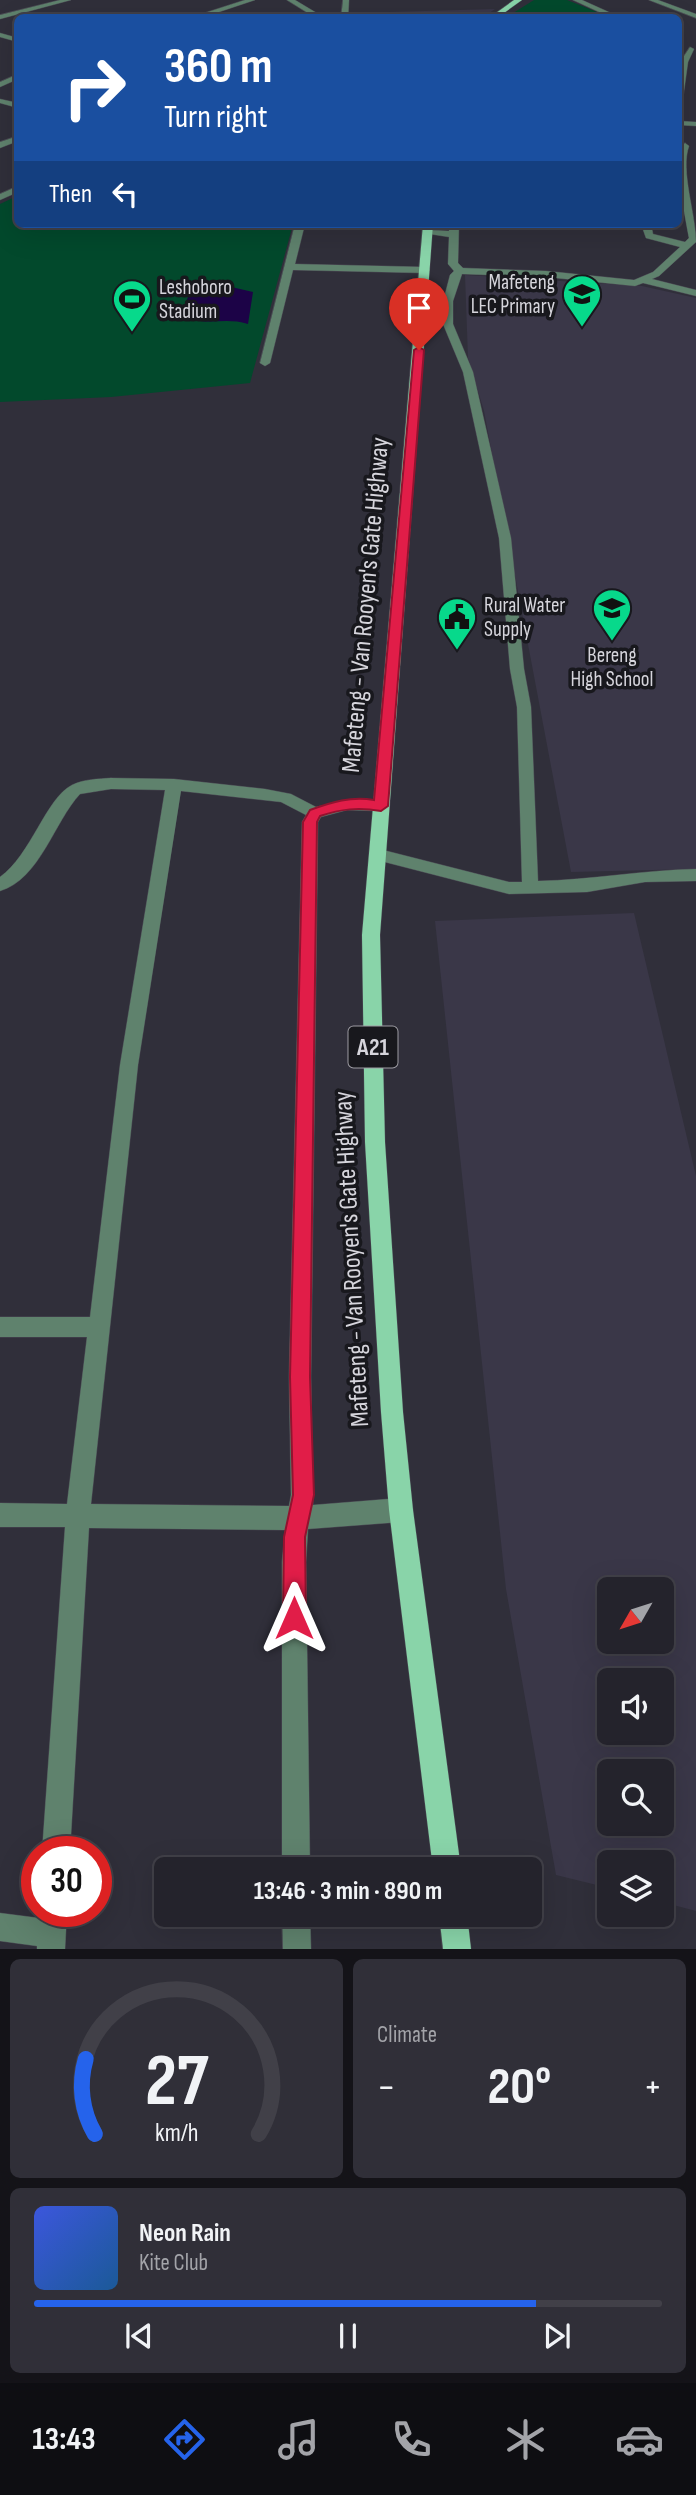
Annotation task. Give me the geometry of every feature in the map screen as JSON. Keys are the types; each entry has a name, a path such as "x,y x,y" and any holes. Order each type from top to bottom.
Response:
{"main road":[{"path":"498,14 519,0"},
{"name":"Mafeteng - Van Rooyen's Gate Highway","path":"428,228 379,855 370,935 375,1142 401,1510 445,1857"},
{"path":"454,1927 457,1949"}],"street":[{"path":"0,17 68,0"},
{"path":"205,14 252,0"},
{"path":"290,0 316,14"},
{"path":"576,0 609,14"},
{"path":"652,0 696,16"},
{"path":"682,76 684,62 693,50"},
{"path":"682,140 685,146 696,150"},
{"path":"682,154 685,146"},
{"path":"646,281 694,239 682,163"},
{"path":"265,363 292,267 299,228"},
{"path":"428,228 454,229 453,264 460,271"},
{"path":"647,228 649,236 684,246"},
{"path":"292,267 425,270"},
{"path":"530,887 524,707 517,669 505,538 468,372 449,324 447,301 455,275 460,271 546,274 635,283 646,281 696,293"},
{"path":"422,300 447,301"},
{"path":"0,886 31,856 77,788 101,783 174,784 283,797 315,813 348,804 381,806"},
{"path":"57,1836 78,1514 130,1065 174,784"},
{"path":"296,1857 294,1562 303,1495 300,1377 307,1068 307,869 310,822 315,813"},
{"path":"379,855 509,888 587,886 645,876 696,875"},
{"path":"0,1327 100,1326"},
{"path":"0,1515 298,1518 401,1510"},
{"path":"0,1927 52,1931"},
{"path":"296,1927 297,1949"}],"shaded area":[{"path":"495,9 488,14 353,13"},
{"name":"Bereng High School","path":"465,275 642,286 696,298 696,869 571,872 484,411 468,358"},
{"path":"214,283 253,292 248,324 198,321 181,315 188,297 198,289 195,284"},
{"path":"634,913 696,1176 696,1911 674,1905 674,1850 597,1850 597,1885 556,1875 506,1589 435,921"}],"green space":[{"path":"534,0 567,0 602,14 512,14"},
{"name":"Leshoboro Stadium","path":"14,197 14,228 292,228 250,383 111,397 0,402 0,204"}],"place":[{"name":"Mafeteng LEC Primary","path":"582,328"},
{"name":"Leshoboro Stadium","path":"132,333"},
{"name":"Bereng High School","path":"612,642"},
{"name":"Rural Water Supply","path":"457,651"}],"route":[{"path":"294,1618 295,1537 303,1495 300,1377 307,1068 307,869 310,822 315,813 337,805 360,803 381,806 419,350"}]}
